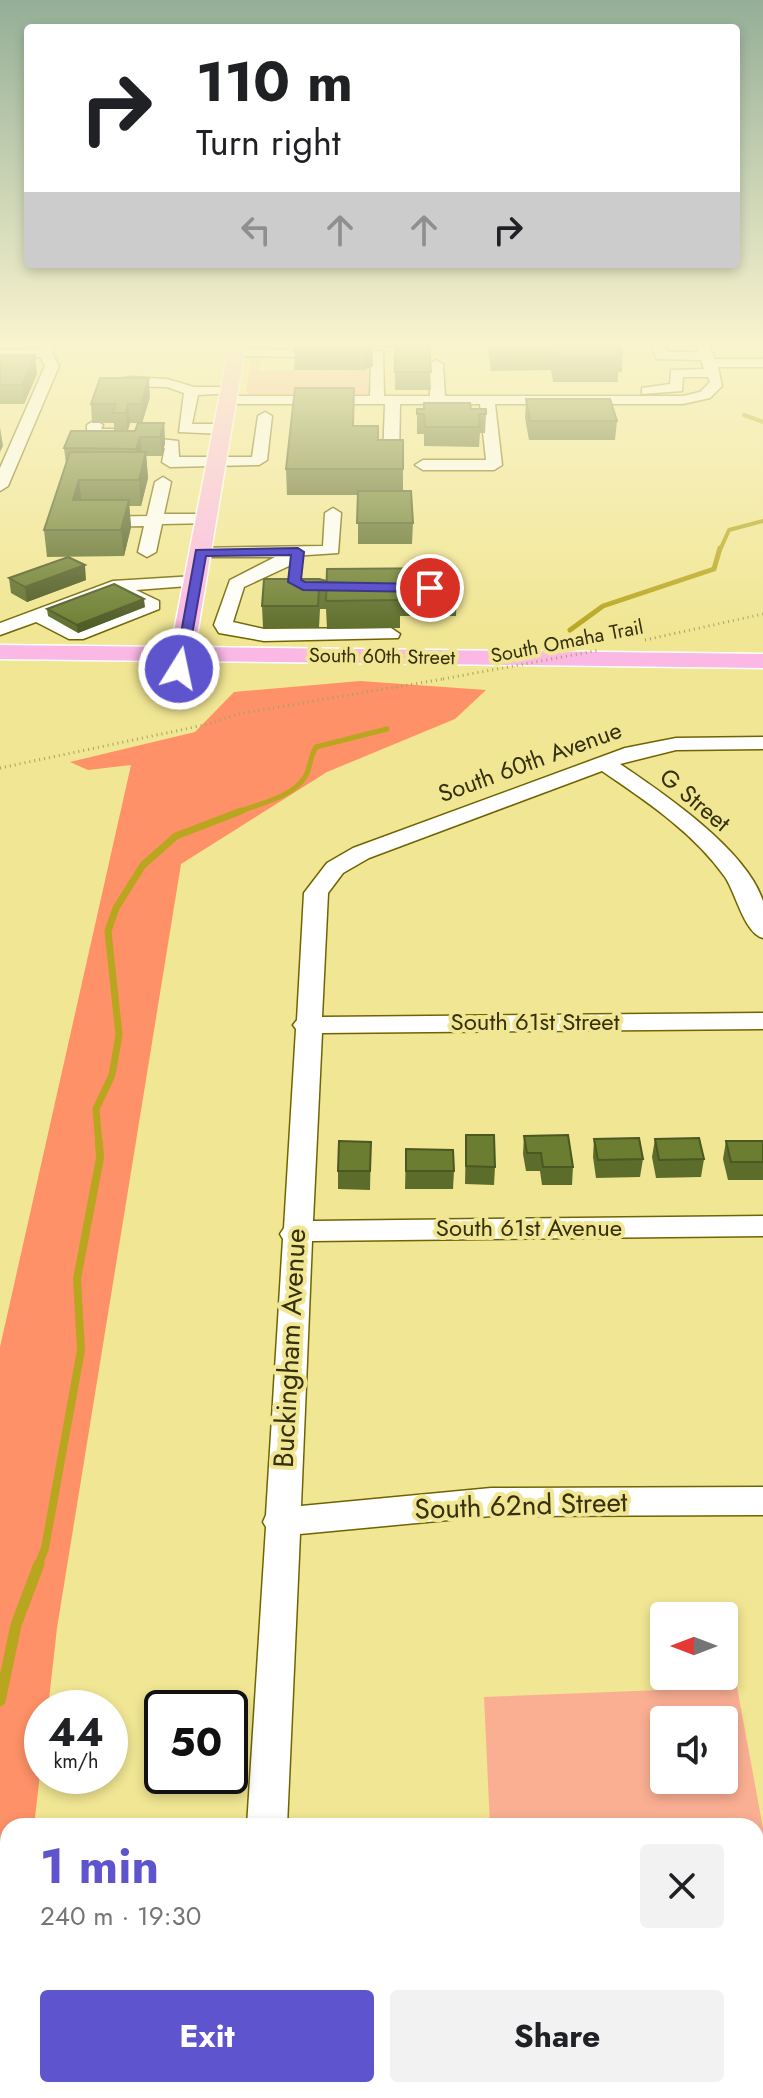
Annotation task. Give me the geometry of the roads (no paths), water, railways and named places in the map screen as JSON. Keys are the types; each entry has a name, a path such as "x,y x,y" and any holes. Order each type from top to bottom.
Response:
{"main road":[{"path":"181,661 221,440"},
{"name":"South 60th Street","path":"0,652 181,661 763,674"},
{"name":"South 60th Street","path":"0,670 181,661 763,661"}],"street":[{"path":"0,486 20,440"},
{"path":"170,462 259,460 262,440"},
{"path":"389,440 391,458"},
{"path":"423,465 494,465 491,440"},
{"path":"84,442 168,441 173,444 170,462 162,470 149,470"},
{"path":"147,552 163,482"},
{"path":"333,513 332,549 293,560 247,585 237,617 264,635 391,634"},
{"path":"86,516 207,519"},
{"path":"201,552 293,560"},
{"path":"0,629 83,600 195,581"},
{"path":"38,615 76,635 153,605 83,600"},
{"name":"South 60th Avenue","path":"328,875 351,858 375,847 632,752 676,744 763,743"},
{"name":"G Street","path":"603,762 664,803 707,840 746,890 763,931"},
{"name":"Buckingham Avenue","path":"267,1818 313,901 328,875"},
{"name":"South 61st Street","path":"306,1025 763,1021"},
{"name":"South 61st Avenue","path":"295,1234 325,1229 763,1226"},
{"name":"South 62nd Street","path":"280,1522 491,1502 763,1501"}],"waterway":[{"path":"720,550 729,530 763,521"},
{"path":"570,630 603,606 714,569 720,548"},
{"path":"236,813 274,800 292,790 307,774 316,747 387,729"},
{"path":"99,1145 96,1109 112,1075 119,1035 108,931 116,908 143,865 176,836 241,811"},
{"path":"38,1566 45,1548 81,1350 77,1279 100,1158 99,1143"},
{"path":"0,1701 16,1625 39,1564"}]}
